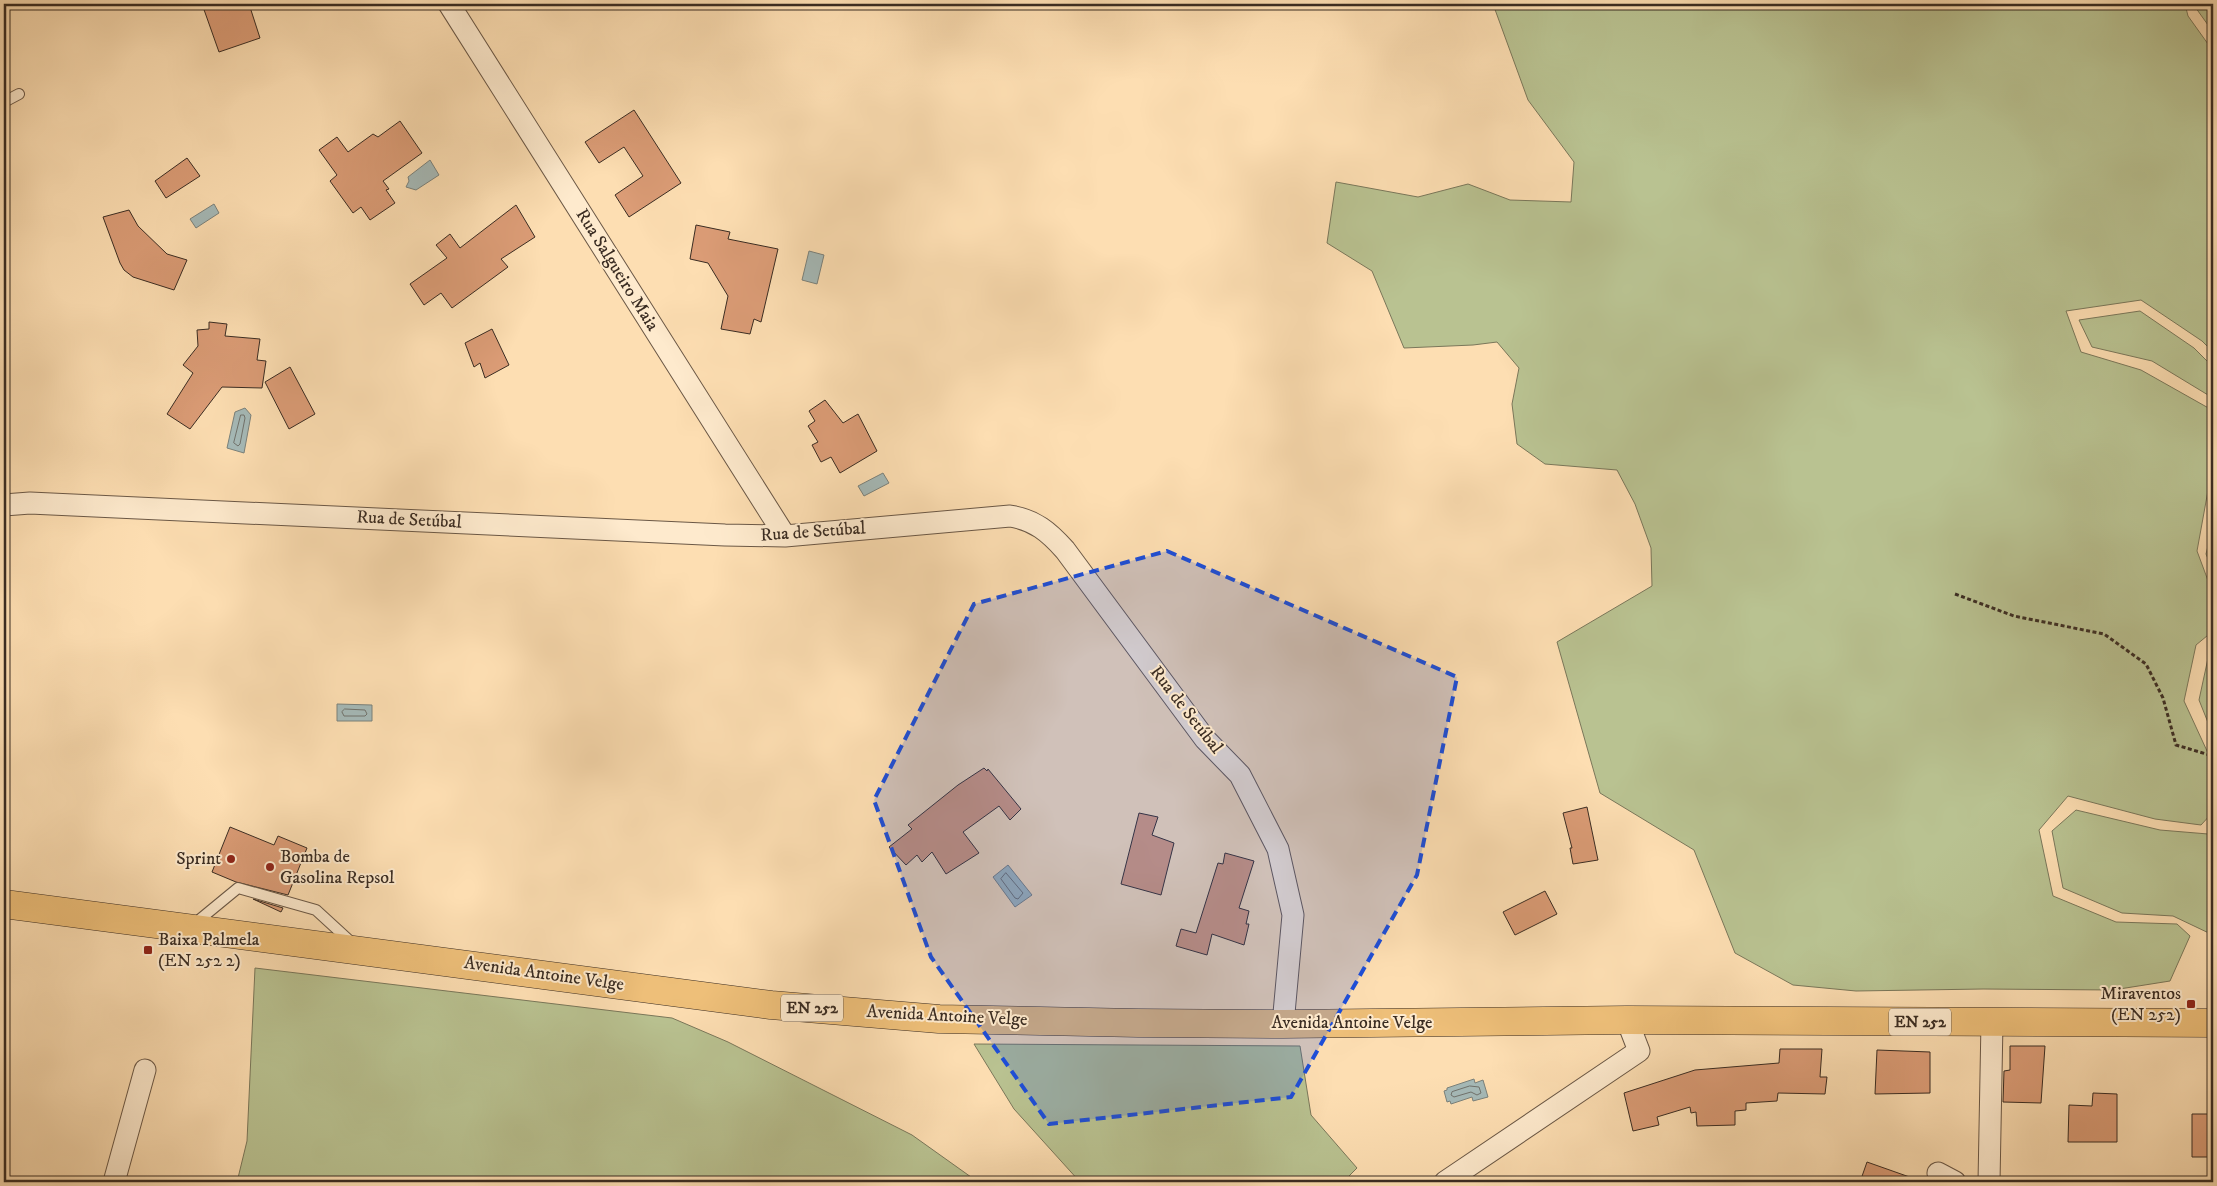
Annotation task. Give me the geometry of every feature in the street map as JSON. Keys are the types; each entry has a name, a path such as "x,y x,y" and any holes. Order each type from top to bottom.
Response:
{"main road":[{"name":"Avenida Antoine Velge","path":"4,904 358,949 771,1005 939,1019 1138,1024 1627,1020"},
{"name":"EN 252","path":"1627,1020 2213,1023"}],"street":[{"name":"Rua Salgueiro Maia","path":"449,4 785,536"},
{"name":"Rua de Setúbal","path":"4,505 30,503 715,535 785,536 1010,516 1024,518 1038,524 1051,534 1065,550 1205,738 1240,775 1278,849 1293,915 1283,1024"},
{"path":"1445,1182 1639,1051 1627,1020"},
{"path":"1989,1182 1992,1022"},
{"path":"114,1182 145,1070"}],"lane":[{"path":"4,102 19,94"},
{"path":"190,928 238,888 316,910 358,949"}],"path":[{"path":"1955,594 2014,616 2104,634 2146,664 2164,698 2176,745 2213,756"}],"highlighted area":[{"path":"1167,551 1457,677 1417,875 1291,1097 1049,1124 931,957 874,800 974,604"}],"green space":[{"path":"1493,4 2185,4 2188,16 2213,51 2213,352 2202,341 2141,300 2066,311 2081,352 2141,370 2212,410 2213,477 2209,485 2197,551 2213,594 2213,631 2196,645 2184,701 2213,764 2213,812 2201,825 2155,819 2068,796 2039,830 2053,896 2116,922 2177,924 2190,936 2170,981 2113,990 1983,989 1856,991 1793,985 1735,953 1694,850 1600,793 1557,642 1652,586 1651,548 1635,504 1617,470 1545,464 1517,444 1512,404 1519,368 1497,342 1404,348 1372,271 1327,243 1336,182 1418,197 1468,184 1510,200 1571,202 1574,162 1528,100"},
{"path":"2193,4 2213,4 2213,32"},
{"path":"2140,311 2194,348 2213,367 2213,398 2152,361 2092,347 2079,320"},
{"path":"2213,526 2213,571 2206,554"},
{"path":"2213,646 2213,735 2199,700 2210,649"},
{"path":"2076,810 2160,830 2208,834 2213,827 2213,935 2173,916 2122,913 2063,888 2052,831"},
{"path":"255,968 672,1018 728,1042 912,1135 978,1182 237,1182 247,1141"},
{"path":"974,1044 1300,1046 1311,1115 1357,1168 1343,1182 1080,1182 1014,1109"}],"water":[{"path":"430,160 439,175 416,190 406,187 409,181 408,177"},
{"path":"214,204 219,213 196,228 190,219"},
{"path":"809,251 824,255 817,284 802,280"},
{"path":"245,408 251,415 244,453 227,448 235,412"},
{"path":"883,473 889,483 864,496 858,486"},
{"path":"337,704 372,705 372,721 337,721"},
{"path":"1008,865 1032,895 1015,907 993,877"},
{"path":"1474,1079 1475,1083 1483,1080 1488,1097 1473,1101 1472,1097 1451,1104 1450,1101 1447,1102 1444,1091 1447,1088"}],"building":[{"path":"202,4 249,4 260,38 219,52"},
{"path":"634,110 681,183 629,217 615,195 643,176 624,147 599,163 585,142"},
{"path":"400,121 422,153 383,181 389,189 386,190 395,203 370,220 361,207 353,213 330,181 337,175 319,150 337,137 348,152 373,134 378,137"},
{"path":"187,158 200,176 166,198 155,181"},
{"path":"516,205 535,237 501,259 508,267 452,308 441,293 424,305 410,284 447,258 436,245 450,234 460,248"},
{"path":"129,210 138,226 167,254 187,260 174,290 133,277 124,270 120,263 103,217"},
{"path":"696,225 730,232 728,239 778,249 761,322 754,319 750,334 721,329 728,296 708,263 690,259"},
{"path":"209,322 227,324 225,336 260,339 257,360 266,361 262,388 222,387 190,429 167,414 193,373 183,365 198,346 197,330 209,329"},
{"path":"492,329 509,365 485,378 480,363 474,367 465,343"},
{"path":"290,367 315,414 289,429 265,382"},
{"path":"825,400 843,423 858,414 877,451 840,473 831,457 821,462 812,445 818,442 808,426 815,421 809,411"},
{"path":"984,768 987,771 988,769 1021,809 1010,820 999,806 963,832 979,853 946,874 932,852 922,862 917,855 906,865 889,847 912,829 908,825 958,785"},
{"path":"1587,807 1598,860 1573,864 1570,848 1572,848 1563,813"},
{"path":"1139,813 1158,817 1152,835 1174,843 1161,895 1121,884"},
{"name":"Bomba de Gasolina Repsol","path":"230,827 274,845 278,836 307,848 288,895 236,882 212,872"},
{"path":"1225,853 1254,861 1239,908 1249,911 1246,924 1249,924 1244,945 1212,934 1207,955 1176,946 1181,929 1196,933 1218,863 1223,864"},
{"path":"1545,891 1557,914 1515,935 1503,912"},
{"path":"253,899 283,908 281,912"},
{"path":"2010,1046 2045,1046 2041,1103 2003,1102 2004,1071 2010,1070"},
{"path":"1780,1049 1822,1049 1820,1077 1827,1077 1825,1094 1778,1093 1777,1101 1746,1103 1746,1110 1735,1111 1735,1125 1697,1126 1696,1112 1691,1113 1690,1107 1657,1117 1659,1125 1633,1131 1624,1093 1695,1070 1779,1063"},
{"path":"1877,1050 1930,1052 1930,1093 1875,1094"},
{"path":"2093,1093 2117,1094 2117,1142 2068,1142 2069,1105 2092,1106"},
{"path":"2192,1114 2213,1114 2213,1157 2192,1157"},
{"path":"1867,1162 1918,1180 1917,1182 1860,1182"}],"place":[{"name":"Sprint","path":"231,859"},
{"name":"Bomba de Gasolina Repsol","path":"270,867"},
{"name":"Baixa Palmela (EN 252 2)","path":"148,950"},
{"name":"Miraventos (EN 252)","path":"2191,1004"}]}
